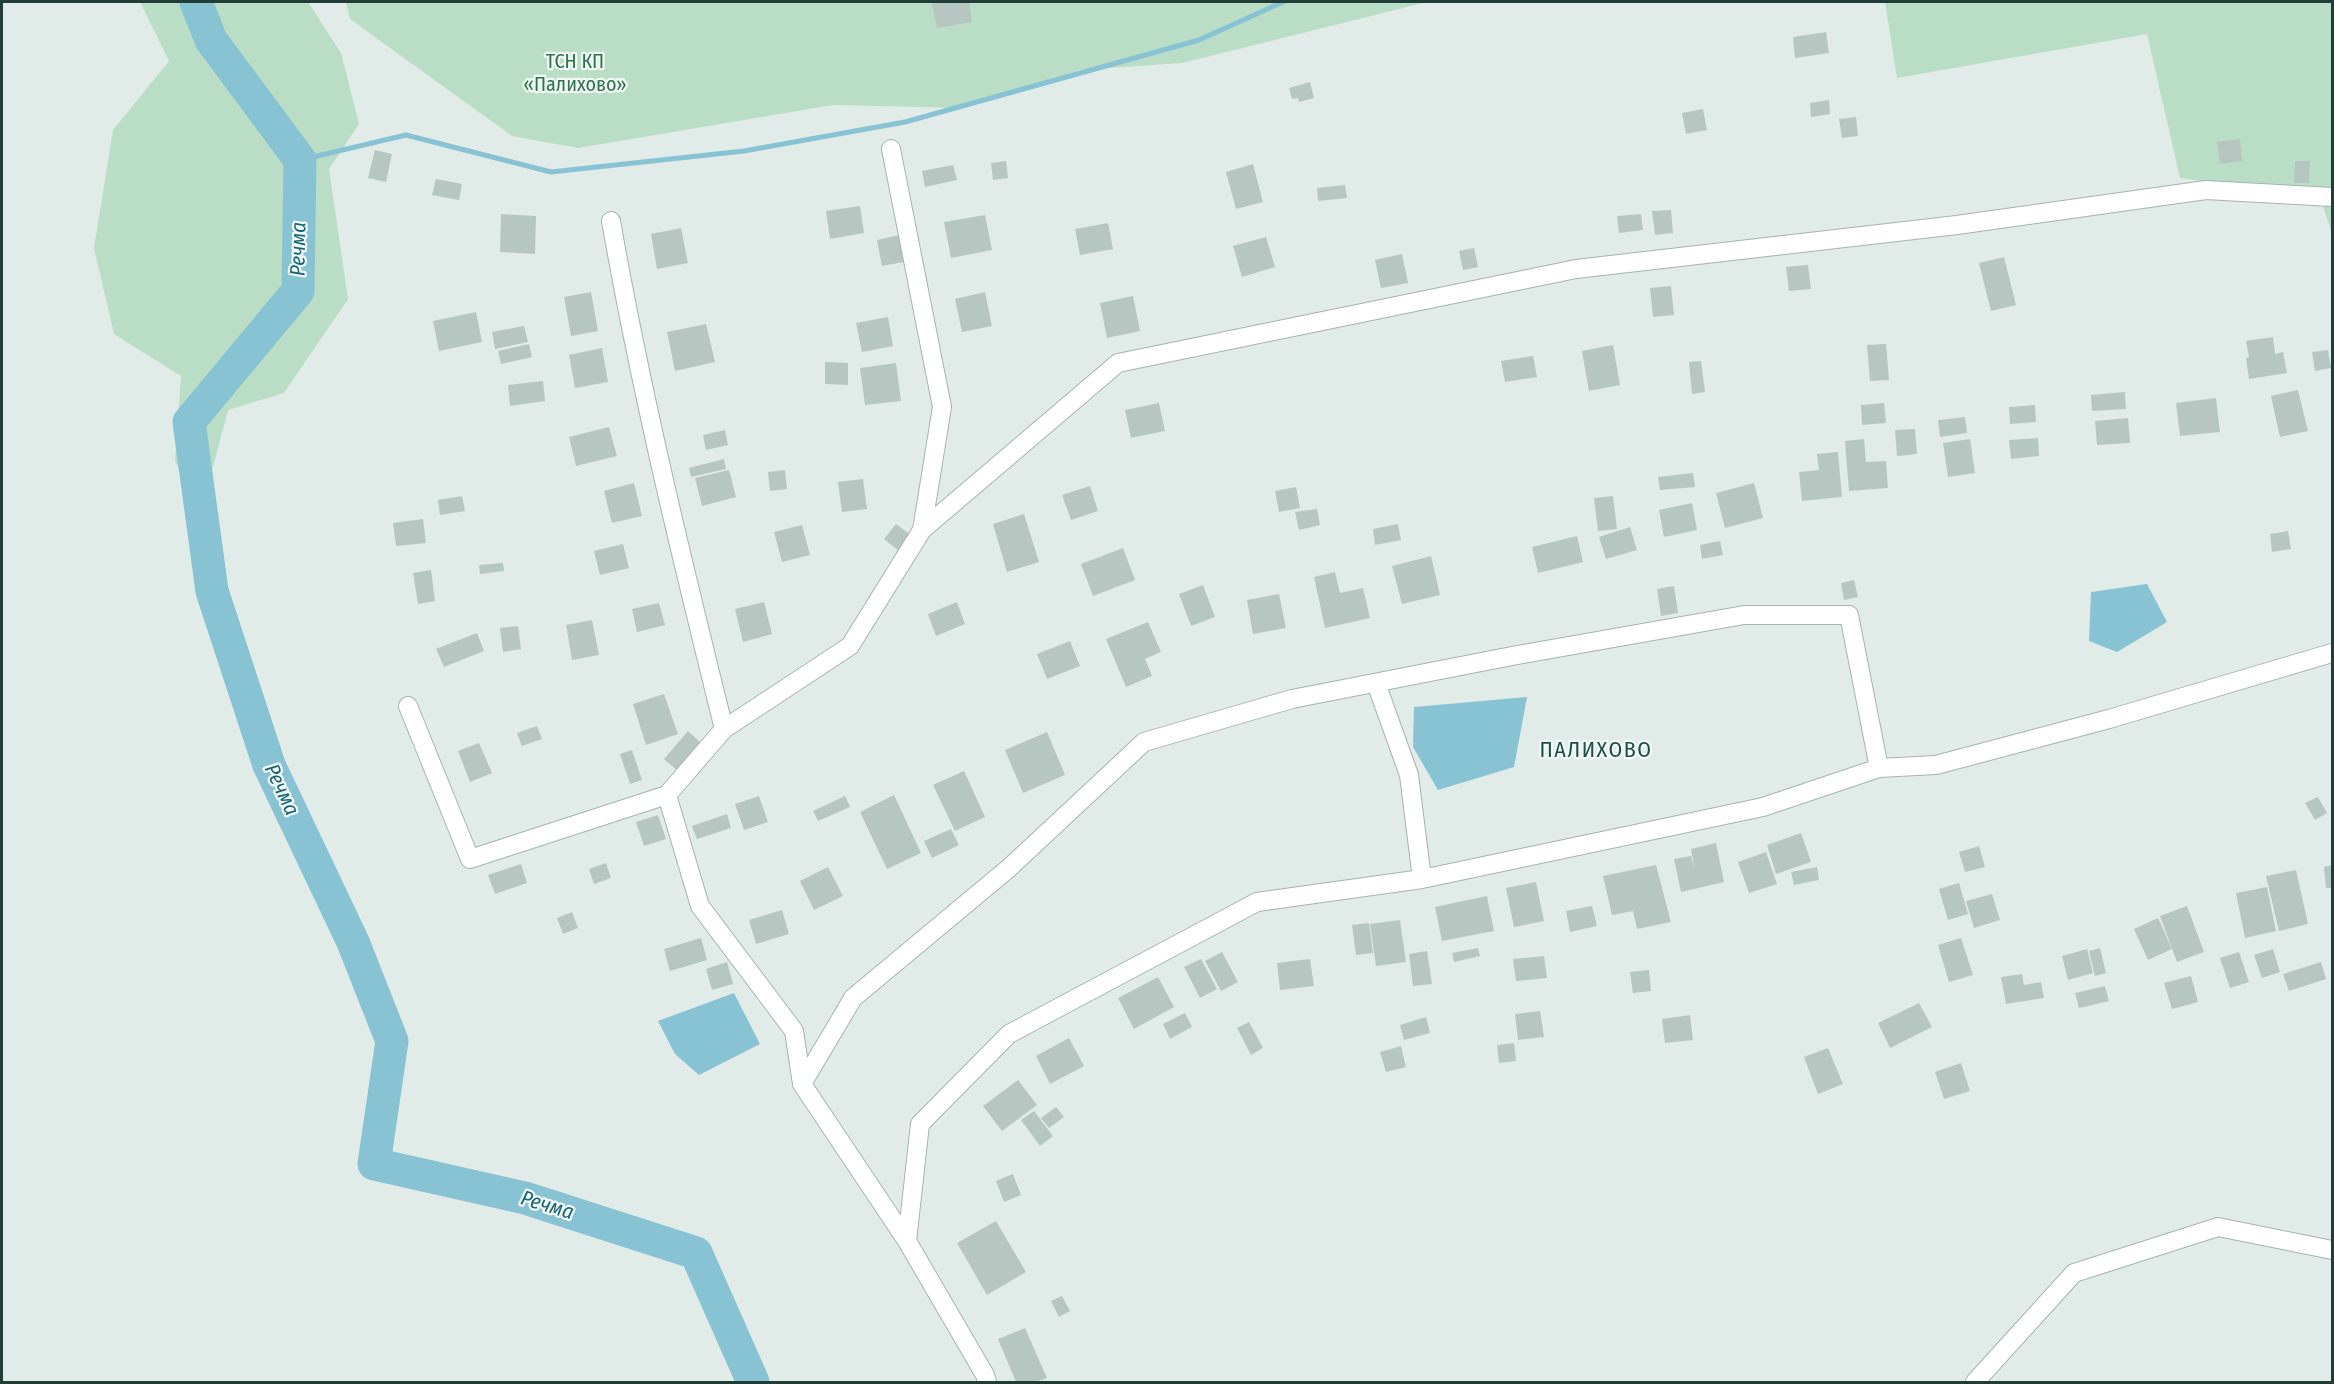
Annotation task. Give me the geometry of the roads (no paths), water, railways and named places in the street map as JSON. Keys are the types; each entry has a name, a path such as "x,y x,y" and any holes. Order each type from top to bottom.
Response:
{"street":[{"path":"891,149 942,407 922,530"},
{"path":"408,706 470,860 667,795 724,729 850,646 922,530 1118,363 1576,269 1945,227 2206,190 2332,197"},
{"path":"611,221 630,330 670,514 724,729"},
{"path":"802,1084 853,998 1009,868 1144,742 1292,699 1744,615 1849,615 1879,768"},
{"path":"907,1241 920,1124 1009,1034 1257,902 1422,879 1763,807 1879,768 1936,765 2109,719 2332,653"},
{"path":"1376,683 1409,775 1422,879"},
{"path":"667,795 700,906 794,1031 802,1084 907,1241 985,1375 987,1383"},
{"path":"1975,1383 2074,1273 2218,1227 2332,1250"}],"water":[{"path":"2147,584 2167,622 2117,652 2089,641 2091,592"},
{"path":"1527,697 1514,767 1438,790 1413,747 1414,707"},
{"path":"734,993 760,1044 699,1075 675,1054 658,1021"}],"waterway":[{"name":"Речма","path":"196,2 211,40 300,160 298,291 189,422 212,591 269,765 353,942 392,1041 374,1164 525,1198 696,1253 753,1382"},
{"path":"300,160 406,135 551,172 744,151 905,122 1199,40 1283,2"}],"district":[{"name":"ПАЛИХОВО","path":"1596,751"}],"park label":[{"name":"ТСН КП «Палихово»","path":"575,74"}]}
